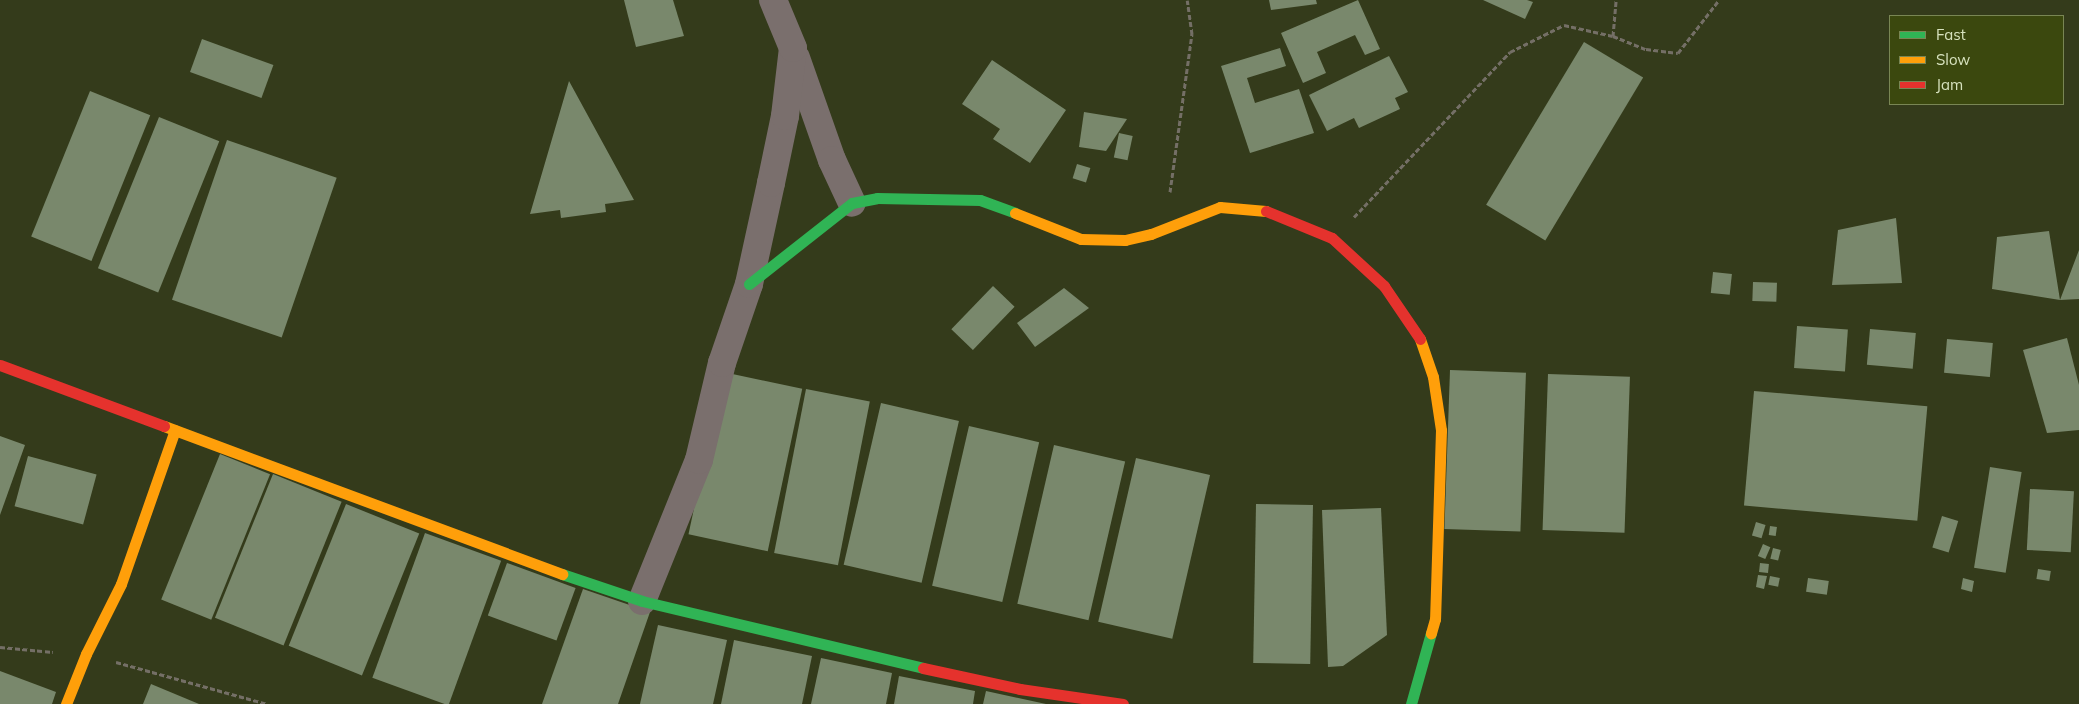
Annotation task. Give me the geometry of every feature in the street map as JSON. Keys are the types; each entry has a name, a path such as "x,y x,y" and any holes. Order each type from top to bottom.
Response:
{"street":[{"path":"773,0 793,48 809,99 852,203"},
{"path":"642,601 699,460 722,363 749,284 785,116 793,48"},
{"path":"749,284 852,203 877,198 980,200 1081,239 1125,240 1162,229 1220,207 1273,212 1332,238 1384,286 1420,339 1433,377 1440,430 1435,620 1411,704"},
{"path":"0,365 522,561 642,601 809,643 1020,689 1123,704"},
{"path":"66,704 86,654 121,584 175,430"}],"path":[{"path":"1162,229 1192,34 1187,0"},
{"path":"1614,36 1616,0"},
{"path":"1332,238 1510,52 1564,26 1614,36 1646,49 1678,52 1719,0"},
{"path":"0,647 86,654 267,704"}],"building":[{"path":"624,0 673,0 684,36 636,47"},
{"path":"1269,0 1316,0 1317,4 1271,10"},
{"path":"1358,0 1380,49 1365,55 1355,35 1317,52 1326,73 1303,83 1281,33"},
{"path":"1483,0 1527,0 1533,2 1525,19"},
{"path":"202,39 273,65 261,98 190,72"},
{"path":"1584,42 1643,78 1545,240 1486,205"},
{"path":"1280,48 1286,66 1247,78 1255,103 1299,89 1314,133 1250,153 1221,66"},
{"path":"1389,56 1408,92 1395,98 1400,109 1359,128 1354,118 1327,131 1309,95"},
{"path":"992,60 1066,110 1030,163 993,139 1000,129 962,104"},
{"path":"569,81 634,200 605,204 606,212 561,218 560,210 530,214"},
{"path":"90,91 150,115 91,261 31,237"},
{"path":"1084,112 1127,119 1106,151 1079,147"},
{"path":"159,117 219,141 158,292 98,268"},
{"path":"1119,133 1133,136 1127,160 1114,157"},
{"path":"227,140 337,178 282,338 172,300"},
{"path":"1077,164 1090,168 1086,182 1073,178"},
{"path":"1896,218 1902,283 1832,285 1838,230"},
{"path":"2049,231 2060,300 1992,289 1997,237"},
{"path":"2079,250 2079,299 2060,300"},
{"path":"1713,272 1732,274 1730,295 1711,293"},
{"path":"1753,282 1777,283 1776,302 1752,301"},
{"path":"993,286 1015,307 973,350 951,329"},
{"path":"1064,288 1089,308 1035,347 1017,323"},
{"path":"1797,326 1848,330 1845,371 1794,368"},
{"path":"1870,329 1916,333 1913,369 1867,365"},
{"path":"2067,338 2079,385 2079,430 2047,433 2023,350"},
{"path":"1947,339 1993,343 1990,377 1944,373"},
{"path":"1450,370 1526,373 1520,532 1444,529"},
{"path":"723,372 802,389 768,551 688,534"},
{"path":"1548,374 1630,377 1625,533 1543,530"},
{"path":"806,389 870,401 838,565 774,553"},
{"path":"1754,391 1927,406 1917,521 1744,506"},
{"path":"881,403 959,421 922,583 844,565"},
{"path":"969,426 1039,442 1002,602 932,586"},
{"path":"0,436 25,445 0,515"},
{"path":"1054,445 1125,461 1088,620 1017,604"},
{"path":"220,454 270,474 211,620 161,600"},
{"path":"28,456 97,474 83,525 15,506"},
{"path":"1136,458 1210,475 1172,639 1098,622"},
{"path":"1990,467 2022,472 2006,573 1974,568"},
{"path":"273,474 342,502 284,645 215,618"},
{"path":"2030,489 2074,491 2071,552 2027,550"},
{"path":"346,504 419,534 362,675 289,646"},
{"path":"1256,504 1313,505 1310,664 1253,663"},
{"path":"1381,508 1387,635 1343,666 1328,667 1322,510"},
{"path":"1942,516 1958,521 1949,553 1932,548"},
{"path":"1756,522 1766,525 1761,538 1752,535"},
{"path":"1770,526 1777,527 1776,536 1769,535"},
{"path":"425,533 501,561 449,704 372,678"},
{"path":"1763,544 1770,547 1765,559 1758,556"},
{"path":"1773,548 1781,550 1778,561 1770,559"},
{"path":"507,563 576,588 556,641 488,616"},
{"path":"1760,563 1769,564 1768,573 1759,572"},
{"path":"2038,569 2051,571 2049,581 2036,579"},
{"path":"1758,575 1767,576 1764,589 1756,587"},
{"path":"1770,576 1780,578 1778,587 1768,585"},
{"path":"1808,578 1829,581 1827,595 1806,592"},
{"path":"1963,578 1974,581 1972,592 1961,589"},
{"path":"583,589 650,612 618,704 542,704"},
{"path":"658,625 727,640 713,704 640,704"},
{"path":"734,640 812,656 802,704 721,704"},
{"path":"821,658 892,673 886,704 811,704"},
{"path":"0,671 56,692 52,704 0,704"},
{"path":"899,676 975,691 973,704 894,704"},
{"path":"151,684 199,704 143,704"},
{"path":"986,691 1046,704 983,704"}],"traffic: fast":[{"path":"749,284 852,203 877,198 980,200 1015,213"},
{"path":"562,574 642,601 923,668"},
{"path":"1411,704 1431,633"}],"traffic: slow":[{"path":"1015,213 1081,239 1125,240 1151,234 1220,207 1266,211"},
{"path":"1420,339 1433,377 1441,430 1435,619 1431,633"},
{"path":"164,426 562,574"},
{"path":"66,704 86,654 121,584 175,430"}],"traffic: jam":[{"path":"1266,211 1332,238 1384,286 1420,339"},
{"path":"0,365 164,426"},
{"path":"923,668 1020,689 1123,704"}]}
